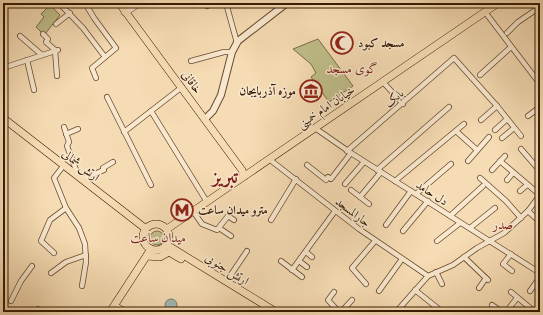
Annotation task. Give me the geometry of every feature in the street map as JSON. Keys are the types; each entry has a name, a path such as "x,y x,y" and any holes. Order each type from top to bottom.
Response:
{"main road":[{"name":"خاقانی","path":"118,3 182,87 243,173"},
{"path":"125,12 139,3"},
{"name":"خیابان امام خمینی","path":"167,229 207,202 243,173 269,159 498,3"},
{"name":"ارتش شمالی","path":"3,118 146,229"},
{"path":"110,312 149,252 162,249 167,245 170,239 167,229 161,225 155,224 146,229 143,236 149,252 160,257 169,252 200,270 211,272"},
{"name":"ارتش جنوبی","path":"167,245 276,312"}],"street":[{"path":"59,3 83,28 105,57"},
{"path":"85,3 116,48 92,68 96,78"},
{"path":"207,6 213,3"},
{"path":"226,3 237,43"},
{"path":"205,119 213,111 221,95 232,52 237,43 246,34 287,3"},
{"path":"507,33 518,22 540,7"},
{"path":"485,12 540,84"},
{"path":"56,24 70,13"},
{"path":"43,34 48,39 46,42 56,50 57,76"},
{"path":"20,36 42,55"},
{"path":"480,75 511,47"},
{"path":"3,68 56,50"},
{"path":"191,61 226,52 232,52"},
{"name":"بابک","path":"307,165 326,180 328,177 331,179 349,152 454,58 497,106"},
{"path":"27,60 34,90"},
{"path":"383,82 403,104"},
{"path":"124,132 182,87"},
{"path":"107,98 151,185"},
{"path":"481,120 497,106 521,136"},
{"path":"360,197 379,171 449,107"},
{"path":"528,116 540,108"},
{"path":"151,111 207,202"},
{"path":"495,130 508,119"},
{"path":"395,181 464,124"},
{"path":"64,127 69,142 67,146 80,178 104,170 103,168 113,162"},
{"name":"دل حامد","path":"315,128 364,162 540,272"},
{"path":"502,138 514,128"},
{"path":"66,134 78,129"},
{"path":"456,130 477,150"},
{"path":"468,161 488,137"},
{"path":"521,148 540,171"},
{"path":"492,170 505,156"},
{"name":"جارالمسجد","path":"269,159 375,241 428,276"},
{"path":"396,312 428,276 453,265 477,248 504,233 528,211 540,195 500,161"},
{"path":"345,184 364,162"},
{"path":"416,194 451,164"},
{"path":"64,165 54,178 66,208 82,237 86,255 82,286"},
{"path":"507,180 514,173"},
{"path":"480,178 506,201 521,218"},
{"path":"271,220 296,179"},
{"path":"520,191 527,184"},
{"path":"450,216 483,186"},
{"path":"351,190 369,204"},
{"path":"386,225 411,191"},
{"path":"403,231 428,201"},
{"path":"535,202 540,206"},
{"path":"54,253 41,241 50,220 66,208"},
{"path":"470,228 495,208"},
{"path":"193,211 202,224 217,230 219,228 231,236"},
{"path":"292,270 335,211"},
{"path":"528,211 540,222"},
{"path":"219,228 228,216 234,220"},
{"path":"437,241 460,223"},
{"path":"366,284 352,268 375,241"},
{"path":"226,282 247,251"},
{"path":"306,252 312,257"},
{"path":"511,254 503,264 512,271"},
{"path":"51,273 66,262 86,255"},
{"path":"464,258 487,279 478,288"},
{"path":"379,290 402,259"},
{"path":"281,261 302,277"},
{"path":"299,261 307,267"},
{"path":"11,301 21,281 32,266"},
{"path":"436,272 442,284"},
{"path":"530,291 540,277"},
{"path":"416,290 440,310"},
{"path":"334,292 328,300 340,312 352,300"},
{"path":"511,292 536,312"},
{"path":"506,312 517,298"},
{"path":"115,305 126,312"},
{"path":"492,305 502,312"},
{"path":"190,310 196,312"}],"shaded area":[{"path":"50,5 60,15 45,34 36,27 44,17 41,14"},
{"path":"318,39 353,86 329,102 311,77 316,73 311,64 293,49"},
{"path":"154,231 160,231 164,235 164,241 160,245 154,245 150,241 150,235"}],"water":[{"path":"171,299 175,301 177,305 175,309 171,311 167,309 165,305 167,301"}],"place":[{"name":"مسجد کبود","path":"342,43"},
{"name":"موزه آذربایجان","path":"311,91"},
{"name":"مترو میدان ساعت","path":"182,210"}],"district":[{"name":"گوی مسجد","path":"352,68"},
{"name":"تبریز","path":"225,176"},
{"name":"صدر","path":"503,224"},
{"name":"میدان ساعت","path":"158,237"}]}
